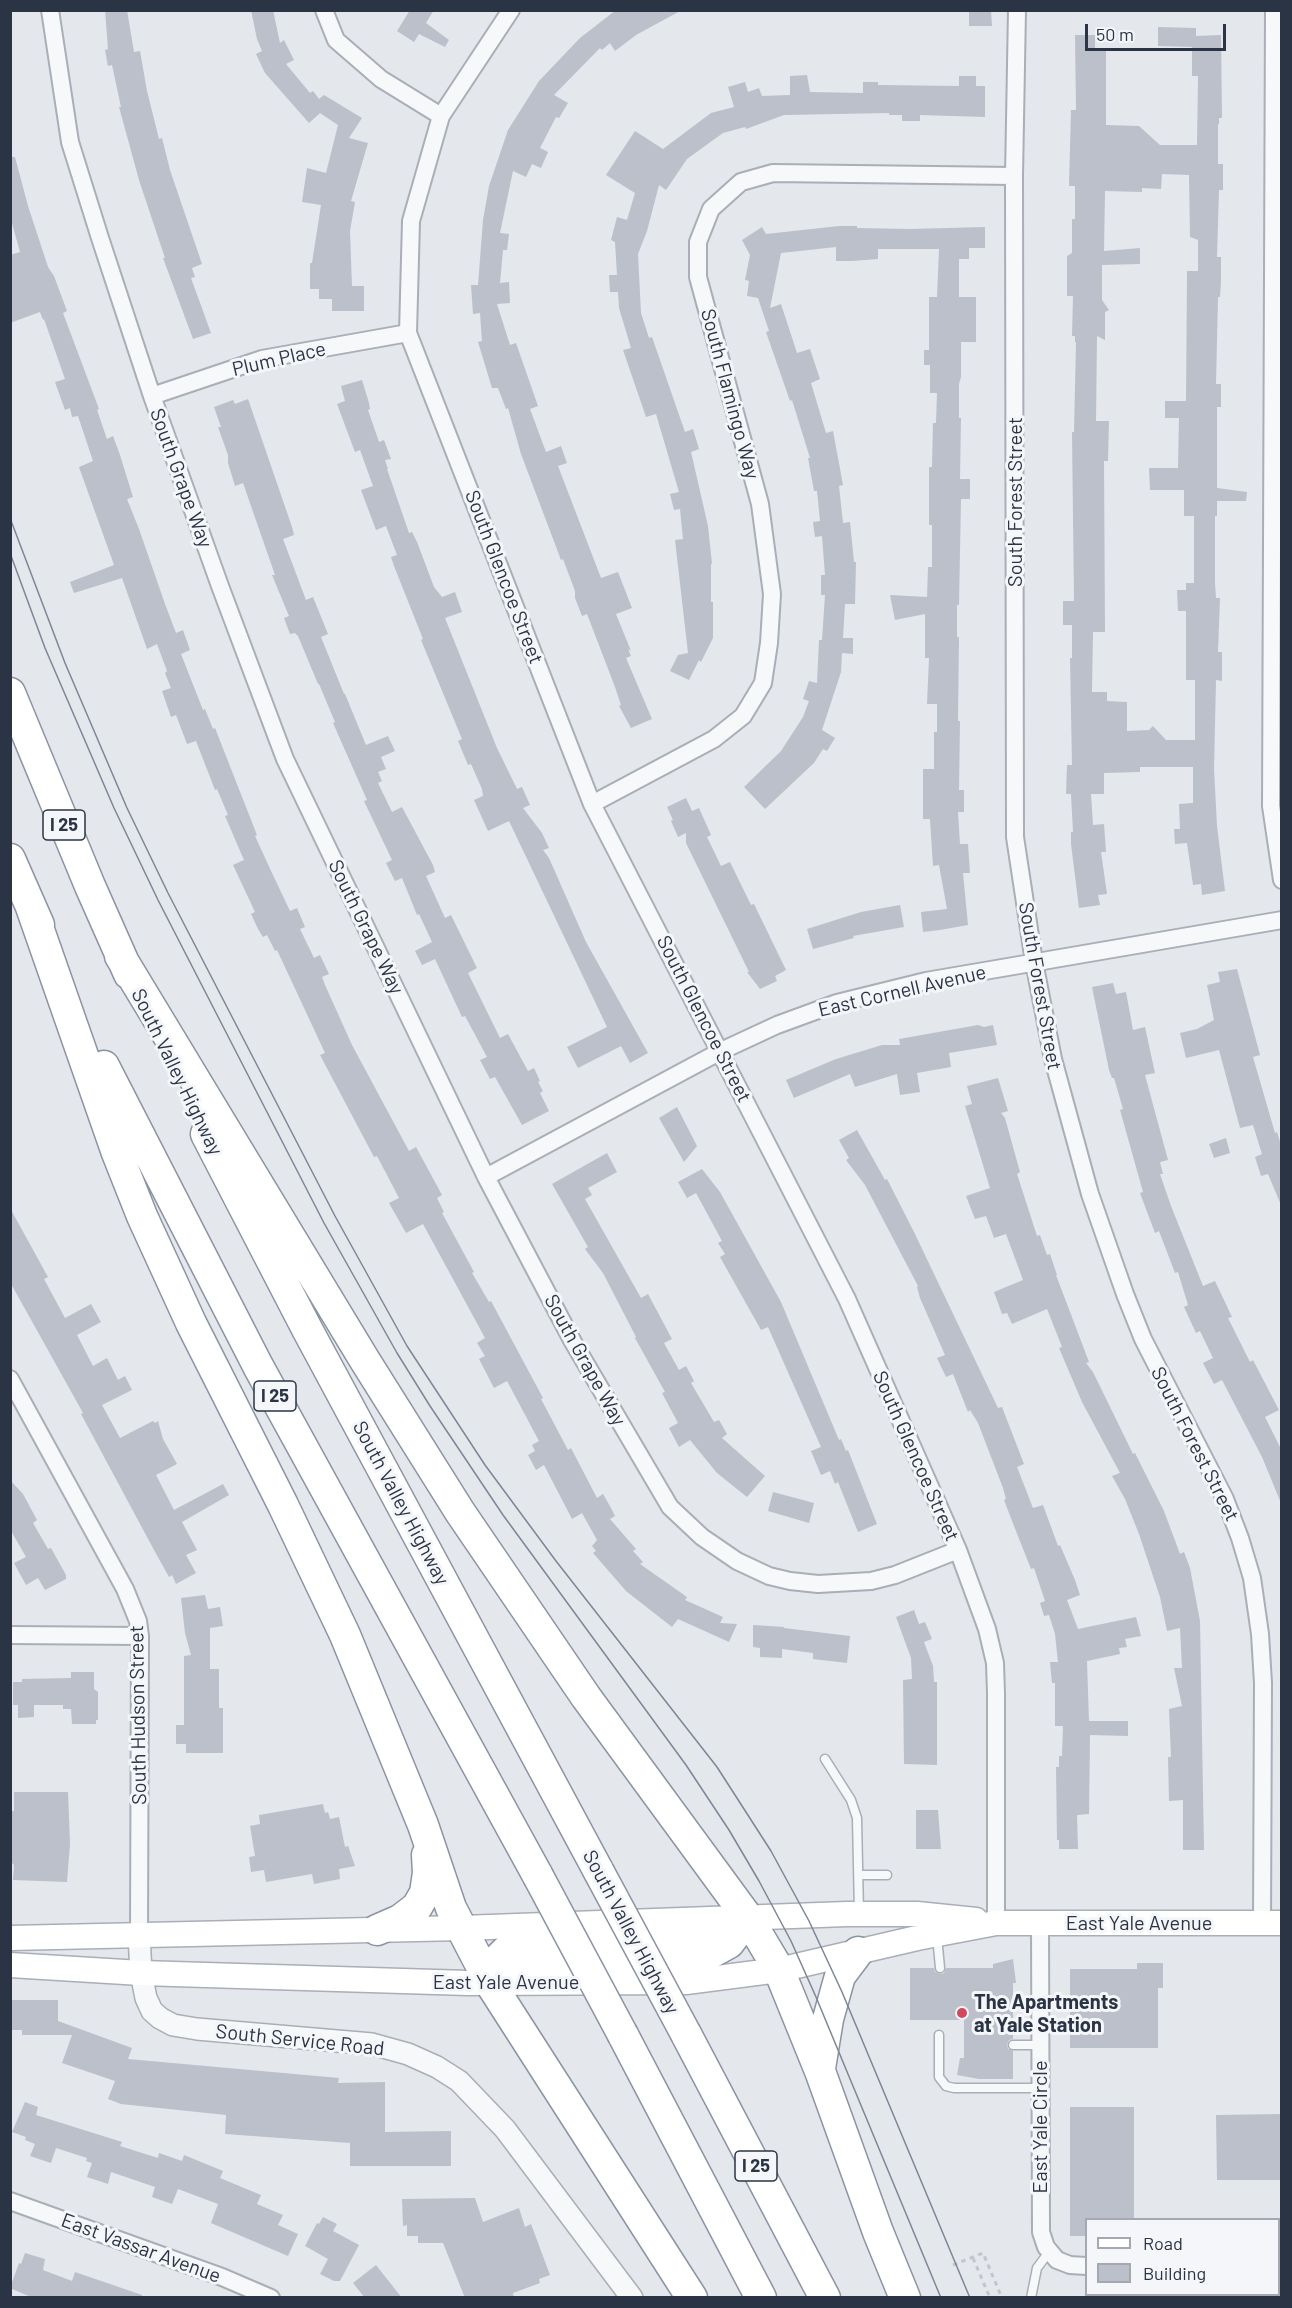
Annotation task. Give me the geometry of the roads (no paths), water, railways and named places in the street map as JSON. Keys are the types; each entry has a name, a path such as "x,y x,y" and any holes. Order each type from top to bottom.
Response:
{"highway":[{"name":"South Valley Highway","path":"10,693 120,956 205,1131 307,1329 600,1872 825,2298"},
{"name":"I 25","path":"10,859 112,1083 258,1366 538,1876 761,2298"},
{"path":"31,907 117,1153 142,1216 190,1323 283,1505 345,1635 423,1825 451,1908 490,1983 692,2298"},
{"path":"120,956 364,1359 460,1512 586,1697 748,1918 779,1970 820,2071 878,2232 905,2298"},
{"path":"376,1930 400,1920 417,1907 424,1893 428,1873 423,1825"},
{"path":"490,1983 494,1966 500,1958 506,1951 518,1947 658,1938 720,1927 748,1918"},
{"path":"820,2071 828,2019 840,1976 858,1952"}],"main road":[{"name":"East Yale Avenue","path":"10,1938 462,1928 859,1914 938,1915 996,1923 1272,1923"},
{"name":"East Yale Avenue","path":"10,1965 141,1973 490,1983 686,1982 779,1970 996,1923"}],"street":[{"name":"South Grape Way","path":"51,10 70,142 152,396 285,759 486,1177 573,1342 670,1507 702,1538 737,1561 769,1575 790,1581 818,1584 871,1581 895,1575 958,1550"},
{"path":"324,10 336,40 381,79 441,116"},
{"name":"South Glencoe Street","path":"511,10 441,116 411,221 408,333 592,804 847,1299 958,1550 987,1629 995,1664 996,1923"},
{"name":"South Forest Street","path":"1017,10 1014,176 1015,837 1034,962 1058,1082 1104,1237 1153,1361 1233,1518 1252,1578 1260,1634 1263,1683 1272,1923"},
{"path":"1274,10 1271,806 1281,880"},
{"name":"South Flamingo Way","path":"592,804 714,739 743,716 763,683 769,643 772,594 760,504 698,278 698,242 711,209 741,182 773,173 1014,176"},
{"name":"Plum Place","path":"152,396 262,359 408,333"},
{"name":"East Cornell Avenue","path":"486,1177 721,1051 777,1025 837,1003 900,987 1281,920"},
{"name":"South Hudson Street","path":"10,1379 125,1589 133,1605 140,1636 139,1935 141,1973"},
{"path":"10,1635 140,1636"},
{"name":"East Yale Circle","path":"1040,1923 1041,2223 1044,2244 1049,2252"},
{"name":"South Service Road","path":"141,1973 146,1998 152,2011 173,2025 372,2044 408,2054 437,2067 459,2081 506,2129 632,2298"},
{"name":"East Vassar Avenue","path":"10,2201 222,2277 271,2298"},
{"path":"1049,2252 1057,2260 1085,2266"}],"lane":[{"path":"825,1760 854,1808 858,1824 859,1914"},
{"path":"859,1875 887,1875"},
{"path":"937,1934 940,1968"},
{"path":"939,2035 939,2077 946,2086 954,2088 1040,2088"},
{"path":"1014,2045 1040,2045"},
{"path":"1030,2298 1037,2268 1049,2252"}],"tram line":[{"path":"10,518 65,663 127,808 168,893 335,1216 407,1346 485,1465 556,1561 717,1767 771,1851 809,1921 842,1992 970,2298"},
{"path":"10,553 45,648 114,808 158,900 324,1223 397,1353 430,1406 503,1515 686,1765 759,1881 791,1941 816,1997 941,2298"}],"place":[{"name":"The Apartments at Yale Station","path":"962,2013"}]}
